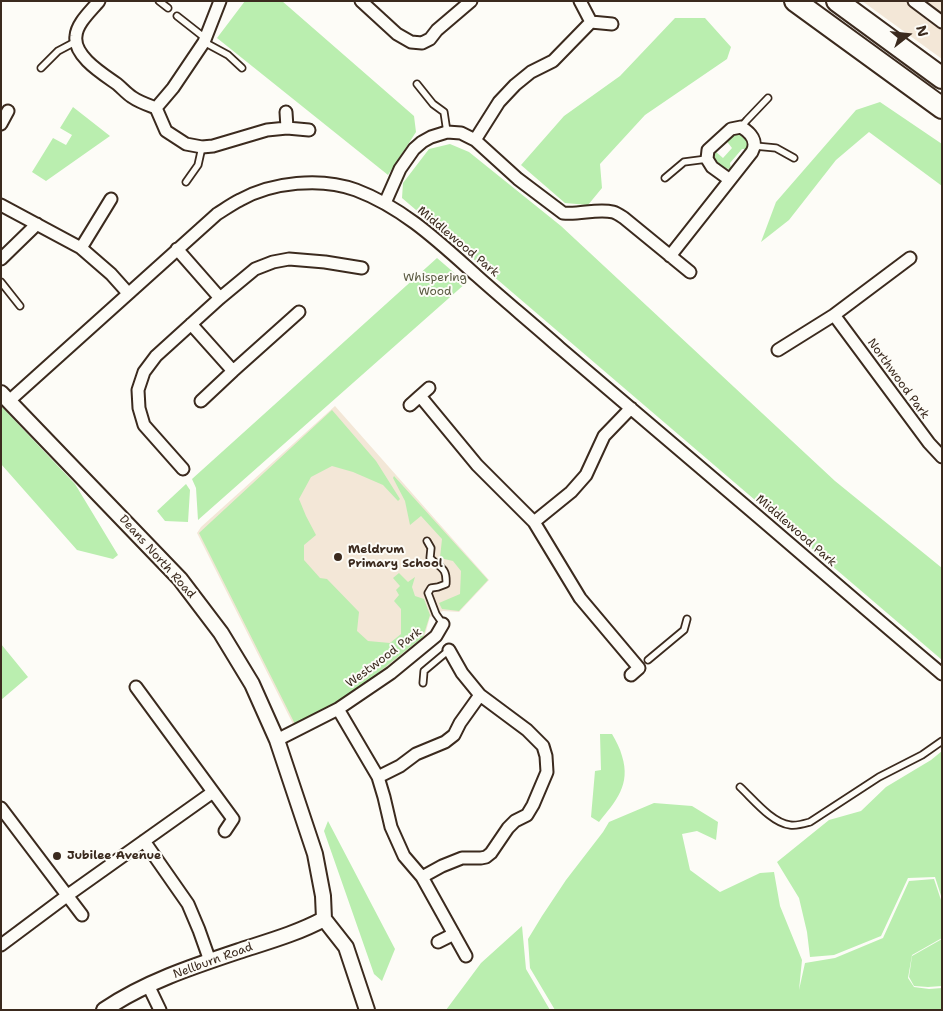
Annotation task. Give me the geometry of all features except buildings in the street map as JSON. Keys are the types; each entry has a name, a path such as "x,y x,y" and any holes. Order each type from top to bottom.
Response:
{"highway":[{"path":"795,1 942,108"},
{"path":"837,1 942,78"}],"street":[{"path":"99,1 78,26 76,34 78,50 102,74 132,98 156,108 166,131 186,144 202,147 213,146 267,130 287,128 309,130"},
{"path":"156,108 173,88 205,40 220,1"},
{"path":"361,1 397,34 411,42 422,43 430,39 437,30 470,1"},
{"path":"580,1 591,22"},
{"path":"914,1 928,5 942,22"},
{"path":"591,22 612,24"},
{"path":"475,140 499,102 515,85 531,72 553,61 591,22"},
{"path":"1,124 8,111"},
{"path":"286,112 287,128"},
{"path":"670,256 730,180 752,152 755,146 754,140 747,130 741,127 731,129 708,150 707,158 712,167 730,180"},
{"path":"385,203 400,169 414,149 431,136 447,132 461,133 475,140 518,179 563,213 614,212 690,272"},
{"name":"Middlewood Park","path":"5,397 128,293 217,214 242,199 268,188 294,184 321,182 354,189 385,203 412,220 440,243 942,674"},
{"path":"81,248 110,199"},
{"path":"1,205 81,248 112,274 128,293"},
{"path":"1,259 37,224"},
{"path":"177,250 220,298"},
{"path":"778,350 834,315 910,258"},
{"path":"183,469 144,425 139,408 138,390 144,372 156,356 255,269 272,262 288,259 362,268"},
{"path":"201,401 299,312"},
{"name":"Northwood Park","path":"834,315 928,443 942,457"},
{"path":"191,324 233,371"},
{"path":"410,404 424,392 477,465 534,522 580,598 640,668"},
{"name":"Deans North Road","path":"5,397 180,580 221,633 252,684 277,740 316,854 323,896 324,919"},
{"path":"534,522 571,492 586,475 604,436 630,408"},
{"name":"Westwood Park","path":"277,740 338,709 399,667 436,636 443,624"},
{"path":"422,876 462,858 481,858 491,853 508,828 526,815 533,805 547,772 543,746 527,730 480,695 462,673 449,650"},
{"path":"136,687 233,819 225,831"},
{"path":"378,777 400,766 416,754 445,742 454,736 460,723 480,695"},
{"path":"338,709 378,777 391,827 404,856 422,876 466,956"},
{"path":"1,945 213,792"},
{"path":"1,808 82,915"},
{"path":"144,841 188,904 210,961"},
{"path":"324,919 346,947 368,1010"},
{"name":"Nellburn Road","path":"104,1010 148,985 210,961 294,934 324,919"},
{"path":"438,942 454,934"},
{"path":"148,985 160,1010"}],"lane":[{"path":"159,1 168,8"},
{"path":"177,16 242,68"},
{"path":"42,68 58,50 76,42"},
{"path":"417,84 433,104 444,112 447,132"},
{"path":"741,127 768,98"},
{"path":"755,146 776,148 794,158"},
{"path":"186,182 198,165 202,147"},
{"path":"665,178 684,162 707,158"},
{"path":"1,282 20,306"},
{"path":"427,541 431,548 430,558 436,565 442,568 446,575 446,584 431,588 428,593 436,614 443,624"},
{"path":"640,668 684,630 687,619"},
{"path":"423,683 424,671 449,650"},
{"path":"740,787 773,818 788,825 800,825 810,822 834,808 879,777 922,755 942,741"}],"shaded area":[{"path":"862,1 942,1 942,59"},
{"name":"Meldrum Primary School","path":"335,406 489,580 459,612 443,611 430,617 424,638 340,704 294,726 197,533 201,527"}],"green space":[{"path":"245,1 282,1 414,116 416,132 388,175 217,38"},
{"path":"675,18 705,18 731,47 727,59 645,115 600,164 602,188 588,205 565,203 521,165 564,116 620,76"},
{"path":"880,102 942,144 942,186 869,132 836,160 789,220 761,242 776,202 856,110"},
{"path":"73,107 110,136 46,181 32,172 53,138 66,145 72,135 60,128"},
{"path":"736,132 746,138 748,149 742,149 730,163 731,169 723,168 712,159 715,151 723,158 732,148 725,139"},
{"path":"450,144 469,152 561,226 835,481 942,568 942,660 402,198 403,183 429,149"},
{"name":"Whispering Wood","path":"437,258 466,283 198,520 196,488 192,479"},
{"path":"1,406 75,484 118,555 113,559 77,550 1,464"},
{"path":"332,410 376,461 400,499 398,501 383,485 353,472 332,466 311,477 299,499 316,535 304,545 304,560 320,578 327,579 359,612 357,631 368,641 390,643 401,634 401,609 394,601 399,595 396,590 400,586 393,578 399,573 408,582 415,577 412,587 415,596 424,599 430,615 423,637 340,703 295,724 199,533"},
{"path":"394,476 488,580 459,611 442,609 439,603 460,594 461,571 453,561 440,558 442,539 421,516 410,525 405,501 393,478"},
{"path":"186,484 190,490 188,522 165,521 157,511"},
{"path":"1,644 28,677 1,700"},
{"path":"600,734 612,734 621,753 625,776 616,800 599,822 591,817 595,771 601,770"},
{"path":"942,751 942,899 935,877 908,878 881,936 834,955 810,957 807,932 799,898 777,862 829,820 861,811 886,787 931,760"},
{"path":"654,803 692,806 718,822 716,840 697,831 682,834 690,870 720,892 760,873 774,872 780,906 802,960 799,990 805,963 835,958 883,938 909,881 934,879 942,903 942,938 912,955 908,978 914,987 942,988 942,1010 555,1010 530,968 528,939 566,880 609,822"},
{"path":"328,821 395,949 382,981 374,974 324,831"},
{"path":"522,926 526,969 550,1010 446,1010 481,963"},
{"path":"942,939 942,986 914,986 909,977 912,956"}],"place":[{"name":"Meldrum Primary School","path":"338,557"},
{"name":"Jubilee Avenue","path":"57,856"}]}
